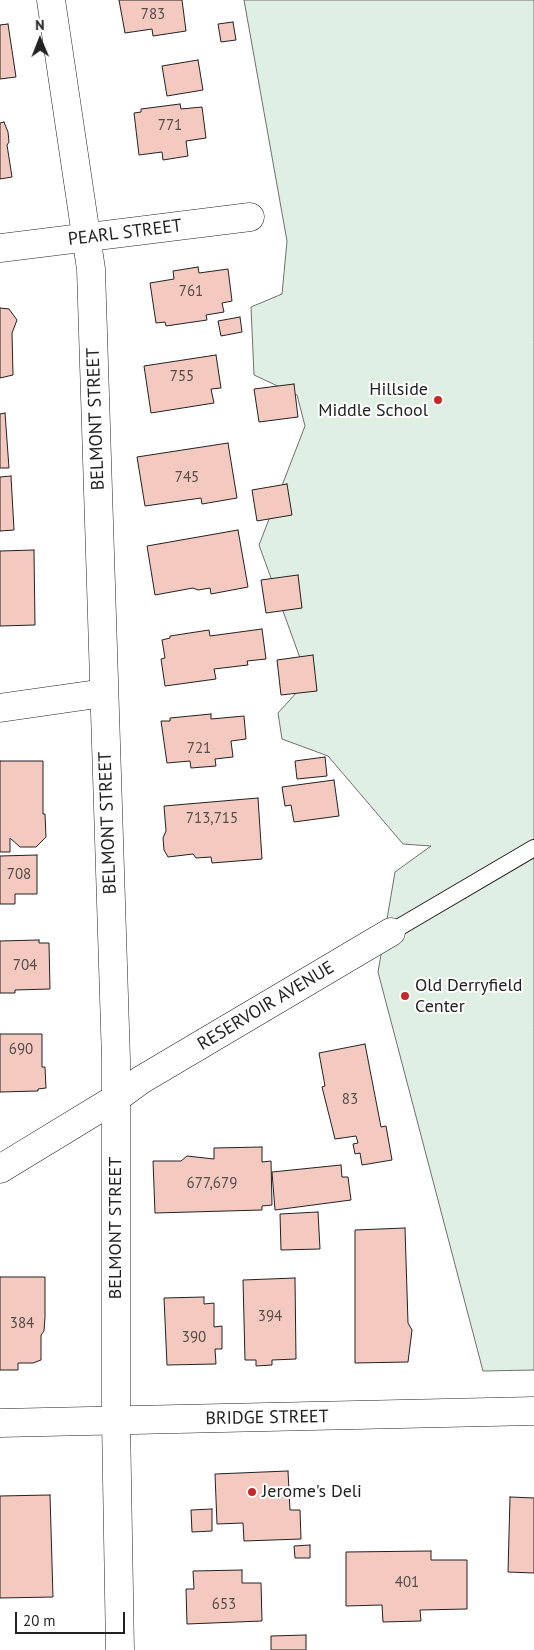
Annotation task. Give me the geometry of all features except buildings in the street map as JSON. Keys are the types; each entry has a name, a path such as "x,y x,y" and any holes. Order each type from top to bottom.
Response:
{"street":[{"name":"BELMONT STREET","path":"50,0 88,237 91,269 115,1100 116,1421 120,1650"},
{"name":"PEARL STREET","path":"0,248 250,217"},
{"path":"0,708 104,693"},
{"name":"RESERVOIR AVENUE","path":"0,1169 115,1100 141,1080 391,932"},
{"name":"BRIDGE STREET","path":"0,1423 534,1412"}],"lane":[{"name":"RESERVOIR AVENUE","path":"391,932 534,848"}],"green space":[{"path":"244,0 534,0 534,1370 483,1371 378,972 395,872 431,846 403,844 328,756 282,739 278,713 308,680 259,545 305,426 297,395 254,375 251,307 282,294 287,241"}],"place":[{"name":"Hillside Middle School","path":"438,400"},
{"name":"Old Derryfield Center","path":"405,996"},
{"name":"Jerome's Deli","path":"252,1492"}]}
